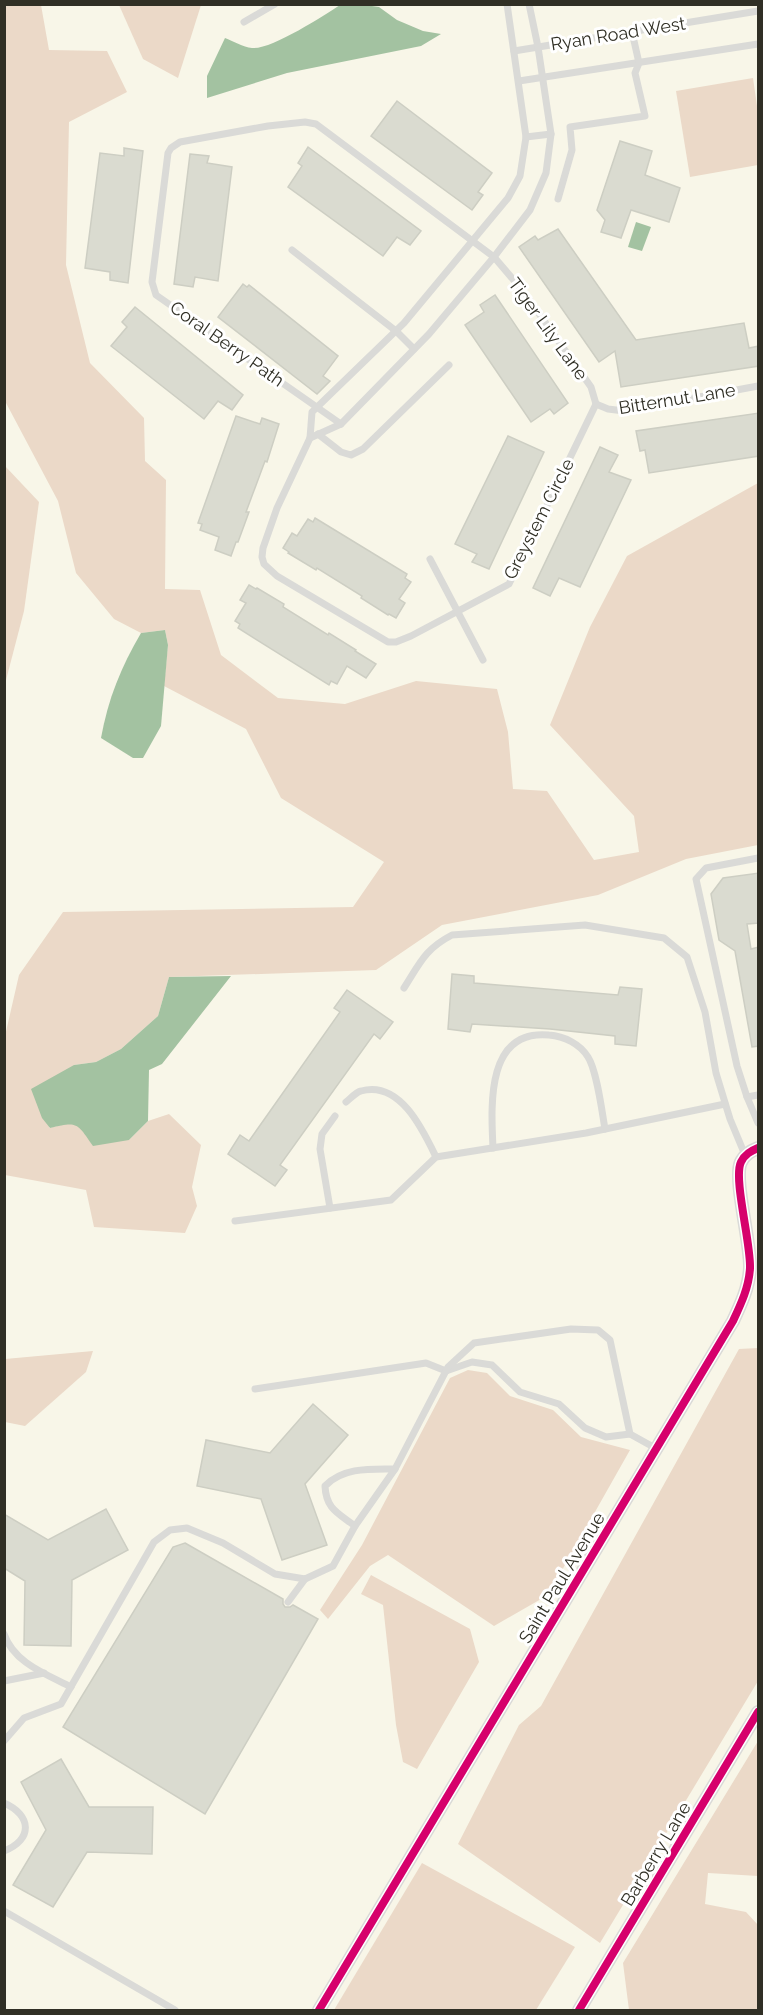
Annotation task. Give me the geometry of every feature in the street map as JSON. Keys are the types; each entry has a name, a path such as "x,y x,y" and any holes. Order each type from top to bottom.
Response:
{"street":[{"path":"745,1155 759,1148"},
{"name":"Saint Paul Avenue","path":"319,2010 733,1321 743,1300 750,1266 749,1242 738,1178 740,1164 745,1155"},
{"name":"Barberry Lane","path":"579,2010 759,1712"}],"lane":[{"path":"244,22 275,4"},
{"path":"317,407 396,331 508,198 520,176 526,137 507,4"},
{"path":"310,438 341,424 414,349 494,257 530,210 546,173 551,134 529,4"},
{"name":"Ryan Road West","path":"514,51 759,11"},
{"path":"558,199 572,150 570,127 645,116 635,73 639,63 632,32"},
{"name":"Ryan Road West","path":"519,81 759,44"},
{"name":"Coral Berry Path","path":"341,424 156,295 152,282 168,153 171,148 180,142 268,126 305,122 316,124 494,257"},
{"path":"526,137 551,134"},
{"path":"292,250 396,331 414,349"},
{"name":"Tiger Lily Lane","path":"494,257 523,291 591,387 596,404"},
{"path":"318,434 342,452 351,454 363,449 449,365"},
{"name":"Bitternut Lane","path":"596,404 608,409 624,411 759,386"},
{"name":"Greystem Circle","path":"317,407 312,412 310,438 277,508 263,548 264,564 277,576 388,642 396,642 509,584 596,404"},
{"path":"430,560 483,660"},
{"path":"759,858 706,868 696,879 737,1066 747,1097 759,1123"},
{"path":"404,988 425,956 436,944 452,935 585,925 664,938 687,957 705,1012 716,1072 725,1104 745,1155"},
{"path":"493,1148 491,1107 500,1062 508,1047 523,1038 536,1034 556,1035 577,1044 589,1058 605,1129"},
{"path":"346,1102 360,1091 383,1091 405,1106 420,1125 436,1157"},
{"path":"747,1097 759,1095"},
{"path":"235,1221 391,1200 436,1157 605,1129 725,1104"},
{"path":"330,1208 320,1149 322,1134 334,1116"},
{"path":"288,1602 305,1579 333,1566 355,1526 395,1469 446,1371 474,1343 571,1329 598,1330 610,1340 630,1434"},
{"path":"255,1389 426,1363 446,1371 472,1362 492,1365 520,1392 559,1404 585,1428 606,1437 630,1434 657,1449"},
{"path":"355,1526 330,1507 326,1497 326,1486 334,1476 346,1472 395,1469"},
{"path":"4,1741 24,1718 61,1704 154,1542 170,1530 187,1528 223,1543 275,1574 305,1579"},
{"path":"4,1634 8,1645 26,1663 71,1688"},
{"path":"4,1681 44,1673"},
{"path":"4,1803 13,1807 23,1819 26,1827 25,1836 16,1846 4,1851"},
{"path":"4,1911 175,2010"}],"shaded area":[{"path":"4,5 41,5 49,50 107,51 127,92 69,122 66,265 90,363 144,418 145,461 166,480 165,589 200,590 221,655 278,698 345,704 416,681 497,689 508,732 513,789 547,791 594,860 639,852 634,816 550,725 590,627 627,556 758,483 758,845 686,859 598,895 442,925 376,970 169,977 158,1016 121,1049 96,1062 74,1065 49,1128 70,1123 129,1140 148,1121 169,1114 201,1145 192,1187 197,1206 185,1233 94,1227 86,1190 5,1175 5,1036 19,975 63,912 353,907 384,862 281,798 246,729 164,686 168,645 165,630 141,633 114,619 76,573 58,501 5,401"},
{"path":"119,5 201,5 178,78 143,59"},
{"path":"340,5 379,7 397,20 423,31 441,34 421,46 287,73 207,98 207,76 225,38 252,48 261,47 297,31"},
{"path":"753,78 758,113 758,165 690,177 676,91"},
{"path":"636,222 651,227 642,251 628,247"},
{"path":"5,466 39,502 24,611 5,684"},
{"path":"165,630 168,645 161,726 143,758 133,758 101,738 107,710 127,658 141,633"},
{"path":"231,976 162,1064 149,1070 148,1121 129,1140 93,1146 80,1128 66,1125 50,1128 42,1118 31,1089 74,1065 96,1062 121,1049 158,1016 169,977"},
{"path":"758,1348 758,1681 600,1943 458,1844 519,1725 541,1706 739,1349"},
{"path":"93,1351 86,1372 25,1426 5,1422 5,1359"},
{"path":"468,1370 487,1373 510,1396 553,1410 581,1437 630,1450 548,1595 494,1626 388,1555 370,1566 328,1619 320,1610 362,1545 450,1378"},
{"path":"371,1575 470,1629 479,1662 417,1769 403,1762 396,1725 383,1605 361,1594"},
{"path":"758,1741 758,1876 708,1873 705,1904 746,1912 758,1925 758,2010 629,2010 623,1963"},
{"path":"422,1863 575,1947 536,2010 334,2010"}],"building":[{"path":"397,101 492,173 478,192 483,195 472,210 371,136"},
{"path":"620,141 652,151 645,175 680,188 669,222 631,210 621,238 601,232 605,220 597,210"},
{"path":"308,147 421,231 410,245 397,237 383,256 288,187 302,166 298,163"},
{"path":"124,148 143,151 128,283 110,280 110,272 85,268 100,153 124,156"},
{"path":"190,154 209,156 207,163 232,167 218,281 195,277 193,287 174,284"},
{"path":"558,229 636,340 744,323 749,348 759,346 759,366 621,387 615,351 599,362 519,247 535,236 538,240"},
{"path":"243,284 247,287 249,285 338,356 323,376 330,381 317,394 218,317"},
{"path":"495,295 568,403 554,414 550,409 531,422 465,325 484,312 480,305"},
{"path":"135,307 243,395 232,410 218,401 204,419 111,346 127,327 122,322"},
{"path":"759,413 759,456 649,473 645,450 640,451 636,431"},
{"path":"236,416 260,424 262,418 279,424 267,462 265,461 246,512 249,512 231,556 215,550 219,537 200,530 202,524 198,523"},
{"path":"508,436 544,452 489,569 472,562 477,554 455,544"},
{"path":"600,447 618,455 609,472 631,480 580,587 559,578 550,596 533,588"},
{"path":"315,518 407,574 405,578 411,582 399,599 405,603 396,618 283,548 292,533 297,536 308,519 313,522"},
{"path":"249,585 284,604 283,607 328,635 329,633 376,664 366,678 347,666 337,684 331,681 329,685 238,628 240,624 235,621 246,603 240,600"},
{"path":"759,873 759,923 747,924 751,949 759,947 759,1046 752,1047 735,951 719,940 711,894 723,878"},
{"path":"452,974 474,976 474,983 618,995 620,987 642,989 636,1046 615,1044 615,1036 550,1029 472,1024 470,1032 448,1029"},
{"path":"347,990 393,1022 380,1039 374,1034 280,1165 287,1170 275,1186 228,1154 240,1135 249,1141 340,1012 334,1008"},
{"path":"313,1404 348,1435 305,1484 327,1545 282,1560 261,1499 197,1486 206,1440 270,1453"},
{"path":"106,1509 128,1550 72,1580 71,1646 24,1645 25,1581 4,1568 4,1514 48,1540"},
{"path":"185,1543 283,1599 285,1607 293,1605 318,1619 205,1814 63,1727 173,1547"},
{"path":"61,1759 89,1807 153,1807 152,1854 87,1852 53,1907 13,1885 46,1830 21,1782"}],"cycle path":[{"path":"319,2010 733,1321 742,1302 750,1268 739,1170 744,1157 758,1148"},
{"path":"579,2010 758,1712"}]}
